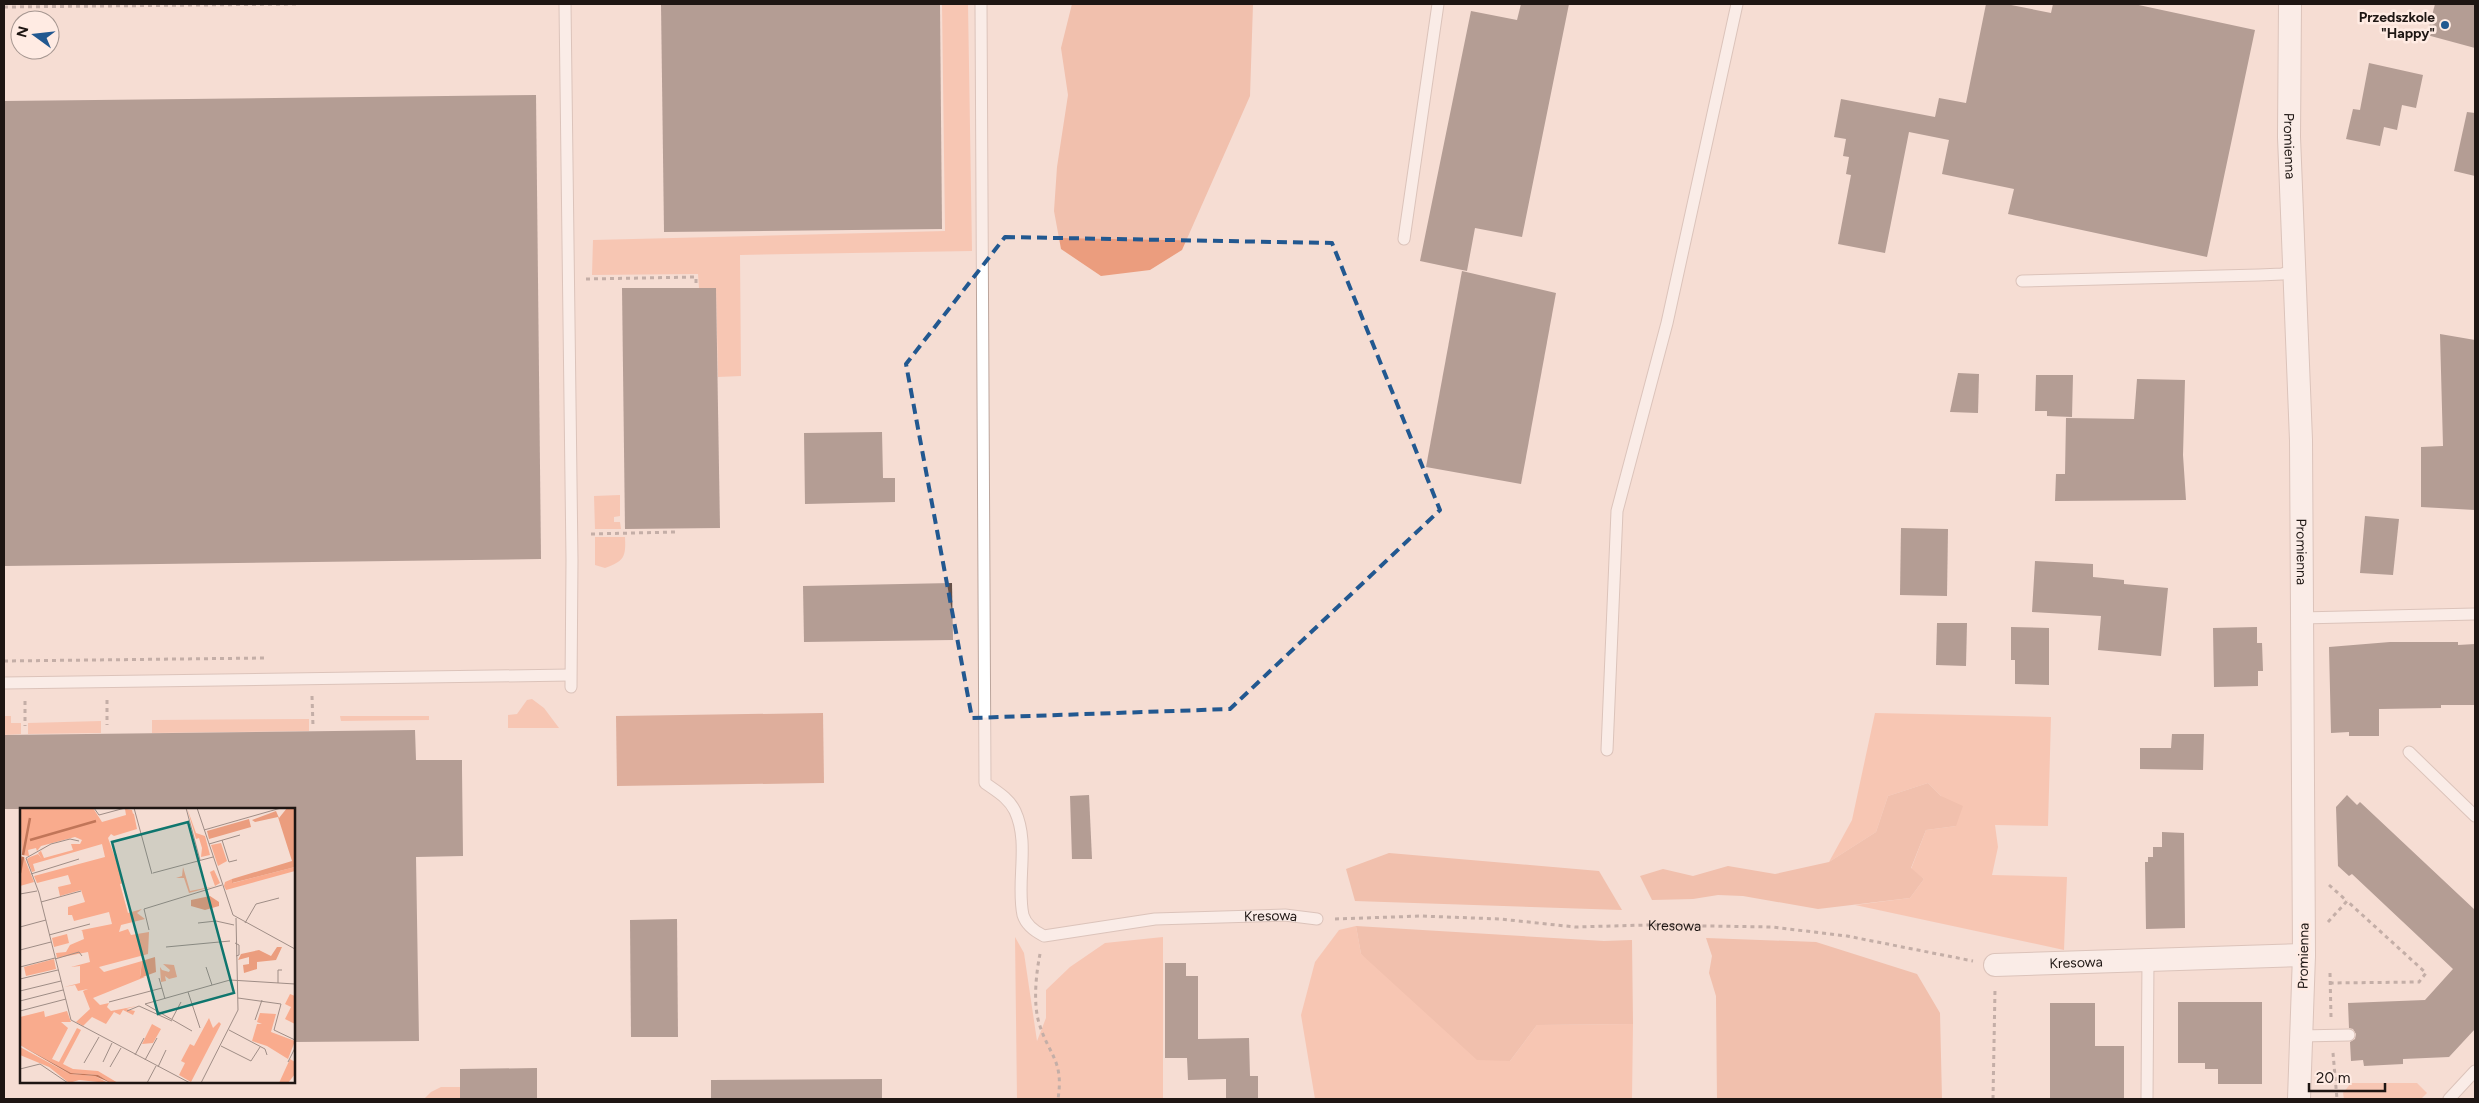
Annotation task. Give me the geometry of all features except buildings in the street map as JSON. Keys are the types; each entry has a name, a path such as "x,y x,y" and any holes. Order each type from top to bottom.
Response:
{"street":[{"name":"Promienna","path":"2290,4 2289,136 2296,270 2300,440 2304,955 2299,1099"},
{"name":"Kresowa","path":"1995,965 2304,955"}],"lane":[{"path":"566,4 572,560 571,687"},
{"path":"981,4 985,783 1008,800 1015,811 1021,828 1024,916 1033,931 1044,936"},
{"path":"1404,239 1438,4"},
{"path":"1607,750 1617,511 1667,324 1738,4"},
{"path":"2022,281 2259,276 2282,274 2296,270"},
{"path":"2301,618 2475,614"},
{"path":"4,683 570,675"},
{"path":"2409,752 2475,816"},
{"name":"Kresowa","path":"1044,936 1154,919 1285,915 1317,919"},
{"path":"2147,1099 2148,960"},
{"path":"2300,1036 2349,1035"},
{"path":"2449,1099 2475,1071"}],"path":[{"path":"4,7 297,4"},
{"path":"568,279 696,277 696,286"},
{"path":"591,534 676,532"},
{"path":"2325,882 2426,973 2419,982 2330,983 2329,963"},
{"path":"2327,923 2347,901"},
{"name":"Kresowa","path":"1317,919 1421,916 1500,919 1575,927 1647,925 1772,927 1846,936 1995,965"},
{"path":"1044,936 1035,978 1038,1022 1058,1062 1061,1081 1058,1099"},
{"path":"1994,1099 1995,965"}],"highlighted area":[{"path":"1005,237 1332,243 1440,510 1230,709 972,718 906,364"}],"shaded area":[{"path":"942,4 968,4 972,251 740,255 741,376 718,377 716,288 699,288 698,274 592,275 593,240 945,231"},
{"path":"1072,4 1253,4 1250,96 1182,250 1150,270 1101,276 1061,249 1054,211 1057,167 1068,95 1061,48"},
{"path":"620,495 620,516 614,517 614,522 620,522 621,529 595,529 594,496"},
{"path":"595,537 625,537 624,554 620,560 605,568 595,565"},
{"path":"532,699 544,708 559,728 508,728 508,715 517,714 527,700"},
{"path":"823,713 824,783 617,786 616,716"},
{"path":"1875,713 2051,717 2048,826 1995,825 1998,847 1992,875 2067,877 2064,950 1855,905 1910,898 1924,879 1911,869 1926,830 1956,826 1941,796 1928,783 1888,796 1876,832 1829,862 1852,820"},
{"path":"4,716 11,716 11,723 21,723 21,734 4,735"},
{"path":"340,716 429,716 429,720 341,721"},
{"path":"309,719 309,731 152,733 152,720"},
{"path":"101,721 101,733 28,734 28,723"},
{"path":"1928,783 1941,796 1963,806 1956,826 1926,830 1911,868 1924,879 1910,898 1818,909 1743,896 1718,895 1693,899 1652,900 1640,876 1663,869 1693,876 1728,866 1775,874 1829,862 1876,832 1888,796"},
{"path":"1389,853 1599,871 1622,910 1355,901 1346,869"},
{"path":"1356,926 1361,954 1510,1061 1537,1025 1633,1024 1632,1099 1315,1099 1301,1015 1315,962 1339,930"},
{"path":"1356,926 1604,941 1632,940 1633,1024 1537,1025 1510,1061 1477,1060 1361,954"},
{"path":"1015,937 1024,953 1037,1041 1046,1018 1046,990 1070,967 1105,943 1163,937 1163,1099 1017,1099"},
{"path":"1706,938 1816,942 1917,974 1940,1013 1942,1099 1717,1099 1716,996 1709,973 1712,956"},
{"path":"2351,1083 2417,1083 2427,1093 2421,1099 2344,1099 2343,1093"},
{"path":"441,1087 460,1087 460,1099 424,1099 431,1092"}],"place":[{"name":"Przedszkole \"Happy\"","path":"2445,25"}]}
